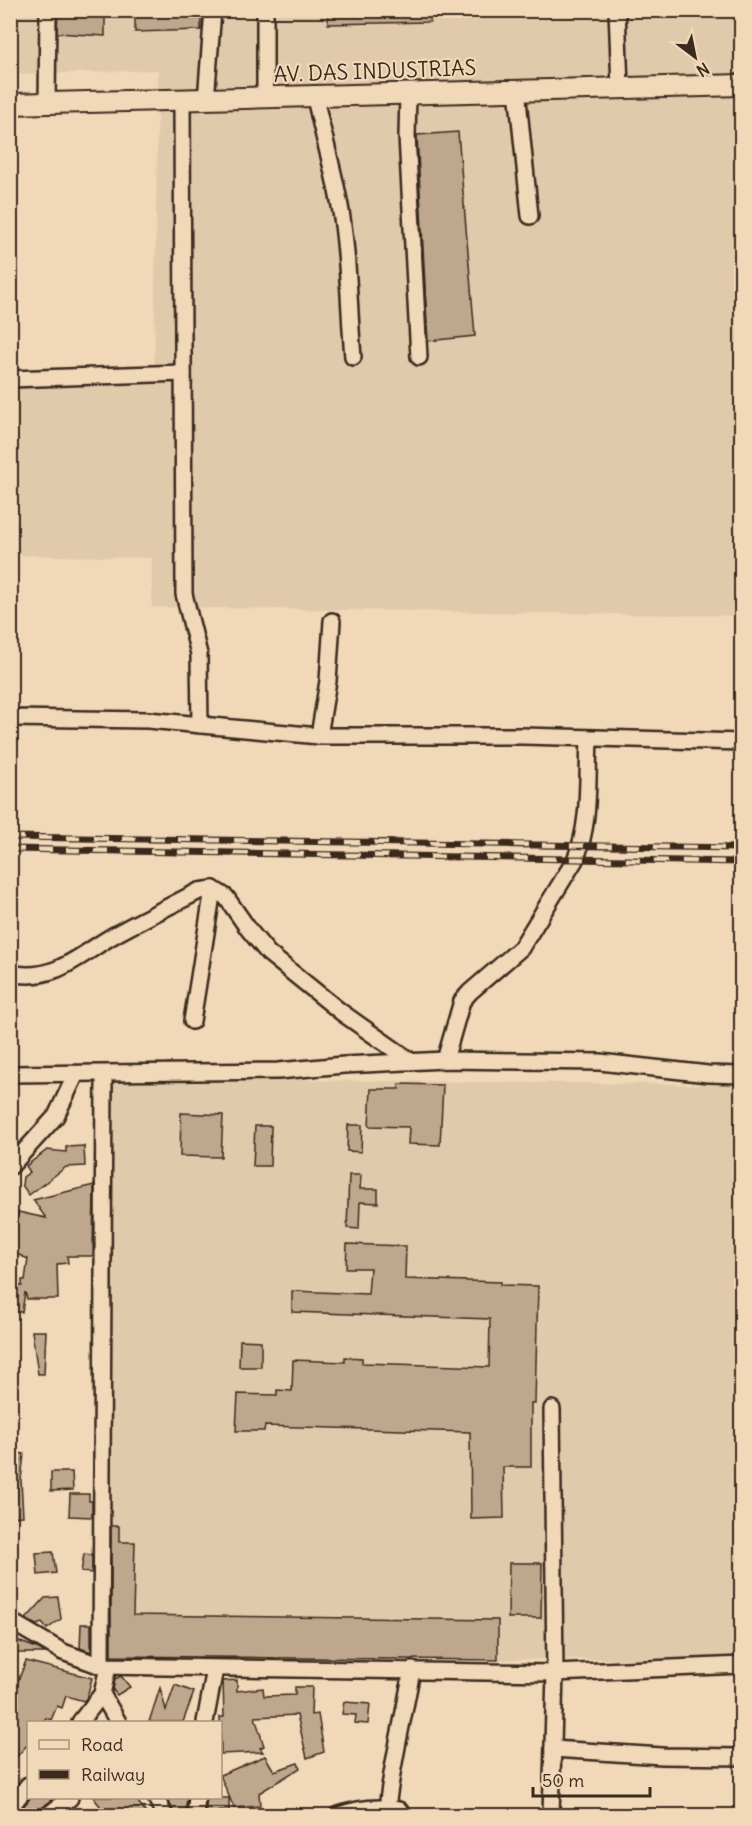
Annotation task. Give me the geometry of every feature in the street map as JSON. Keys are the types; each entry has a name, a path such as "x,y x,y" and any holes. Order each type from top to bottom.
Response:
{"main road":[{"name":"AV. DAS INDUSTRIAS","path":"10,104 741,85"}],"street":[{"path":"47,103 48,10"},
{"path":"206,100 213,10"},
{"path":"265,10 265,98"},
{"path":"617,10 620,87"},
{"path":"517,90 531,216"},
{"path":"408,94 407,136 419,357"},
{"path":"315,97 324,142 335,179 342,220 353,357"},
{"path":"182,100 184,594 199,654 200,725"},
{"path":"10,379 183,373"},
{"path":"319,736 328,681 332,621"},
{"path":"10,718 148,720 319,736 488,735 741,742"},
{"path":"445,1059 462,1001 521,948 575,860 587,821 589,739"},
{"path":"10,973 24,976 47,973 65,967 115,935 199,891 213,889 226,897 268,953 341,1012 412,1062"},
{"path":"192,1021 213,889"},
{"path":"10,1074 278,1071 445,1059 600,1062 708,1074 741,1075"},
{"path":"10,1167 56,1116 76,1074"},
{"path":"81,1721 102,1694 104,1667 104,1074"},
{"path":"551,1815 555,1673 552,1409"},
{"path":"10,1621 63,1652 104,1667 555,1673 741,1665"},
{"path":"205,1721 215,1669"},
{"path":"387,1809 391,1772 412,1670"},
{"path":"102,1694 117,1721"},
{"path":"553,1749 662,1756 741,1757"},
{"path":"10,1808 27,1786"},
{"path":"47,1815 67,1799"},
{"path":"157,1799 165,1815"},
{"path":"195,1815 197,1799"},
{"path":"336,1815 354,1809 399,1810 404,1815"}],"shaded area":[{"path":"11,11 741,11 741,616 152,607 152,558 11,555 10,377 154,373 158,70 11,75"},
{"path":"103,1078 741,1085 741,1658 96,1663"}],"building":[{"path":"58,10 105,10 105,36 57,33"},
{"path":"135,10 201,10 201,30 135,32"},
{"path":"328,10 430,10 430,22 328,24"},
{"path":"458,132 475,336 428,341 417,135"},
{"path":"399,1084 443,1085 440,1145 408,1144 409,1127 369,1126 371,1089 399,1089"},
{"path":"181,1113 223,1115 221,1157 180,1156"},
{"path":"348,1125 362,1125 361,1152 347,1151"},
{"path":"255,1126 271,1126 270,1166 253,1166"},
{"path":"84,1146 85,1166 66,1167 29,1195 22,1185 23,1177 30,1172 26,1166 47,1150 66,1152 66,1147"},
{"path":"349,1175 361,1175 360,1189 378,1189 378,1203 360,1202 359,1229 347,1228"},
{"path":"94,1185 93,1256 67,1256 68,1263 57,1264 58,1299 27,1299 25,1292 22,1312 10,1312 10,1286 22,1286 28,1259 10,1251 10,1238 14,1239 18,1212 46,1218 33,1200"},
{"path":"347,1244 406,1246 405,1279 501,1282 500,1285 538,1286 535,1403 531,1403 531,1467 503,1467 504,1518 471,1519 470,1432 265,1426 264,1431 236,1431 238,1394 277,1395 277,1390 292,1391 293,1360 345,1362 345,1357 362,1358 362,1363 489,1367 490,1319 292,1312 292,1291 368,1294 370,1268 346,1268"},
{"path":"32,1331 46,1331 44,1374 38,1374"},
{"path":"240,1340 261,1341 261,1367 239,1367"},
{"path":"10,1452 24,1454 21,1480 23,1516 10,1517"},
{"path":"51,1472 72,1472 73,1490 51,1491"},
{"path":"70,1494 89,1494 89,1501 92,1501 92,1517 69,1516"},
{"path":"111,1526 119,1526 119,1542 135,1542 133,1615 498,1620 498,1660 111,1656"},
{"path":"53,1552 56,1573 38,1575 36,1553"},
{"path":"84,1554 92,1555 92,1573 81,1572"},
{"path":"509,1563 542,1563 541,1618 508,1618"},
{"path":"58,1597 61,1619 47,1629 42,1623 36,1625 26,1619 45,1598"},
{"path":"81,1624 91,1624 91,1652 80,1648"},
{"path":"10,1638 46,1653 14,1653 10,1650"},
{"path":"26,1661 92,1678 84,1701 66,1696 62,1708 57,1706 51,1720 46,1718 44,1721 27,1721 27,1745 10,1764 10,1701"},
{"path":"121,1676 130,1687 117,1695 113,1690 115,1679"},
{"path":"237,1680 237,1691 263,1688 264,1696 295,1695 295,1687 312,1687 311,1715 318,1714 324,1752 307,1758 297,1715 255,1717 264,1746 260,1748 263,1752 222,1754 220,1717 224,1717 223,1681"},
{"path":"175,1685 194,1692 183,1721 149,1721 160,1688 166,1710"},
{"path":"344,1702 370,1704 368,1724 355,1723 356,1715 342,1714"},
{"path":"265,1756 274,1771 298,1763 300,1768 259,1793 260,1806 234,1808 222,1780 222,1774"},
{"path":"229,1798 229,1812 219,1811 219,1815 205,1815 207,1799"},
{"path":"29,1799 52,1799 38,1815 29,1815 23,1807"},
{"path":"95,1799 136,1799 147,1815 107,1815"},
{"path":"168,1799 187,1799 185,1815 175,1815"}],"railway":[{"path":"10,837 742,848"},
{"path":"10,849 742,862"}]}
